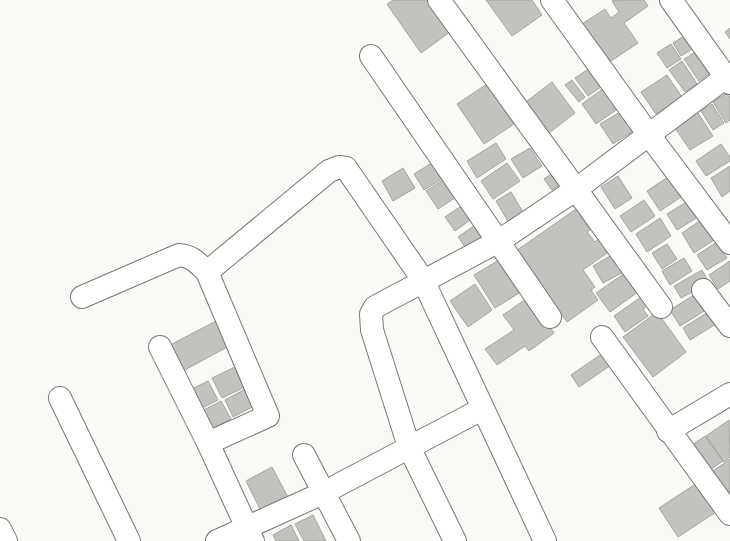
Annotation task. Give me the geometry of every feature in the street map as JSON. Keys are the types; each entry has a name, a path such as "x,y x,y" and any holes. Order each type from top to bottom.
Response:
{"street":[{"path":"439,0 661,308"},
{"path":"552,0 649,135 730,243"},
{"path":"454,541 409,447 372,330 371,314 375,307 423,280 499,241 575,190 729,78 671,0"},
{"path":"371,56 550,317"},
{"path":"207,272 330,171 339,167 346,168 423,280 545,541"},
{"path":"82,297 179,255 187,255 197,261 207,272 268,416 208,443"},
{"path":"703,290 730,326"},
{"path":"602,337 668,431 730,514"},
{"path":"160,347 208,443 250,535"},
{"path":"668,431 730,394"},
{"path":"60,398 130,541"},
{"path":"217,541 250,535 323,493 482,409"},
{"path":"304,455 349,541"},
{"path":"0,529 6,541"}],"building":[{"path":"393,0 427,0 450,32 421,53 387,4"},
{"path":"486,0 532,0 542,15 512,36"},
{"path":"644,0 648,6 624,23 638,43 605,65 579,26 605,9 611,18 619,12 612,1"},
{"path":"730,28 730,39 725,32"},
{"path":"689,33 697,46 681,56 673,43"},
{"path":"671,44 681,59 667,68 657,53"},
{"path":"699,50 713,71 699,81 684,59"},
{"path":"682,61 697,84 685,92 669,70"},
{"path":"593,66 605,84 588,96 575,78"},
{"path":"667,75 682,97 656,114 641,92"},
{"path":"572,80 585,97 579,102 565,85"},
{"path":"552,82 575,113 545,136 522,105"},
{"path":"487,84 514,124 484,144 457,104"},
{"path":"604,88 619,108 596,124 582,104"},
{"path":"727,93 730,97 730,120 726,123 713,102"},
{"path":"712,104 724,123 713,130 701,111"},
{"path":"694,107 713,136 690,150 671,122"},
{"path":"625,109 638,128 613,144 600,124"},
{"path":"496,143 506,159 477,178 467,161"},
{"path":"721,144 730,157 730,161 706,176 696,161"},
{"path":"530,148 542,166 523,178 511,159"},
{"path":"438,159 448,175 424,190 414,174"},
{"path":"507,163 520,181 493,199 481,181"},
{"path":"730,166 730,191 722,197 711,178"},
{"path":"403,168 415,188 393,201 382,181"},
{"path":"557,170 564,182 552,190 544,179"},
{"path":"449,176 461,194 438,209 426,191"},
{"path":"618,176 632,198 615,209 601,187"},
{"path":"668,177 681,197 660,211 647,191"},
{"path":"511,192 524,214 509,223 496,201"},
{"path":"644,200 655,216 631,232 620,216"},
{"path":"688,201 698,217 677,230 667,214"},
{"path":"463,205 473,218 455,231 445,217"},
{"path":"576,209 590,230 587,232 595,242 599,238 607,253 583,270 595,287 591,290 598,300 567,322 516,251"},
{"path":"660,218 671,236 647,252 636,234"},
{"path":"701,220 714,240 694,253 682,233"},
{"path":"478,223 489,239 469,252 458,237"},
{"path":"717,242 727,258 707,270 697,255"},
{"path":"667,244 677,259 662,269 652,253"},
{"path":"617,252 627,270 603,283 593,266"},
{"path":"684,258 692,271 670,285 662,271"},
{"path":"499,260 519,293 495,308 474,275"},
{"path":"730,261 730,281 718,289 709,275"},
{"path":"702,270 709,283 681,298 674,286"},
{"path":"625,273 638,292 610,312 596,293"},
{"path":"475,284 492,310 468,327 450,301"},
{"path":"699,292 709,308 680,326 670,310"},
{"path":"529,297 554,333 529,351 525,346 497,365 485,349 514,330 503,315"},
{"path":"641,297 647,306 643,309 648,316 625,332 614,316"},
{"path":"713,309 721,321 690,340 683,328"},
{"path":"657,312 686,352 653,377 623,337"},
{"path":"218,320 231,345 181,372 168,346"},
{"path":"603,353 611,365 579,387 571,375"},
{"path":"235,367 245,387 222,398 212,378"},
{"path":"208,381 218,400 200,409 190,390"},
{"path":"247,388 256,405 233,417 225,400"},
{"path":"221,401 231,419 211,429 202,411"},
{"path":"729,420 730,457 724,462 706,436"},
{"path":"705,436 723,461 710,470 692,445"},
{"path":"730,459 730,495 713,471"},
{"path":"272,467 289,499 262,513 246,481"},
{"path":"697,483 716,512 678,537 659,508"},
{"path":"313,515 326,541 304,541 295,524"},
{"path":"291,525 299,541 276,541 273,535"}]}
